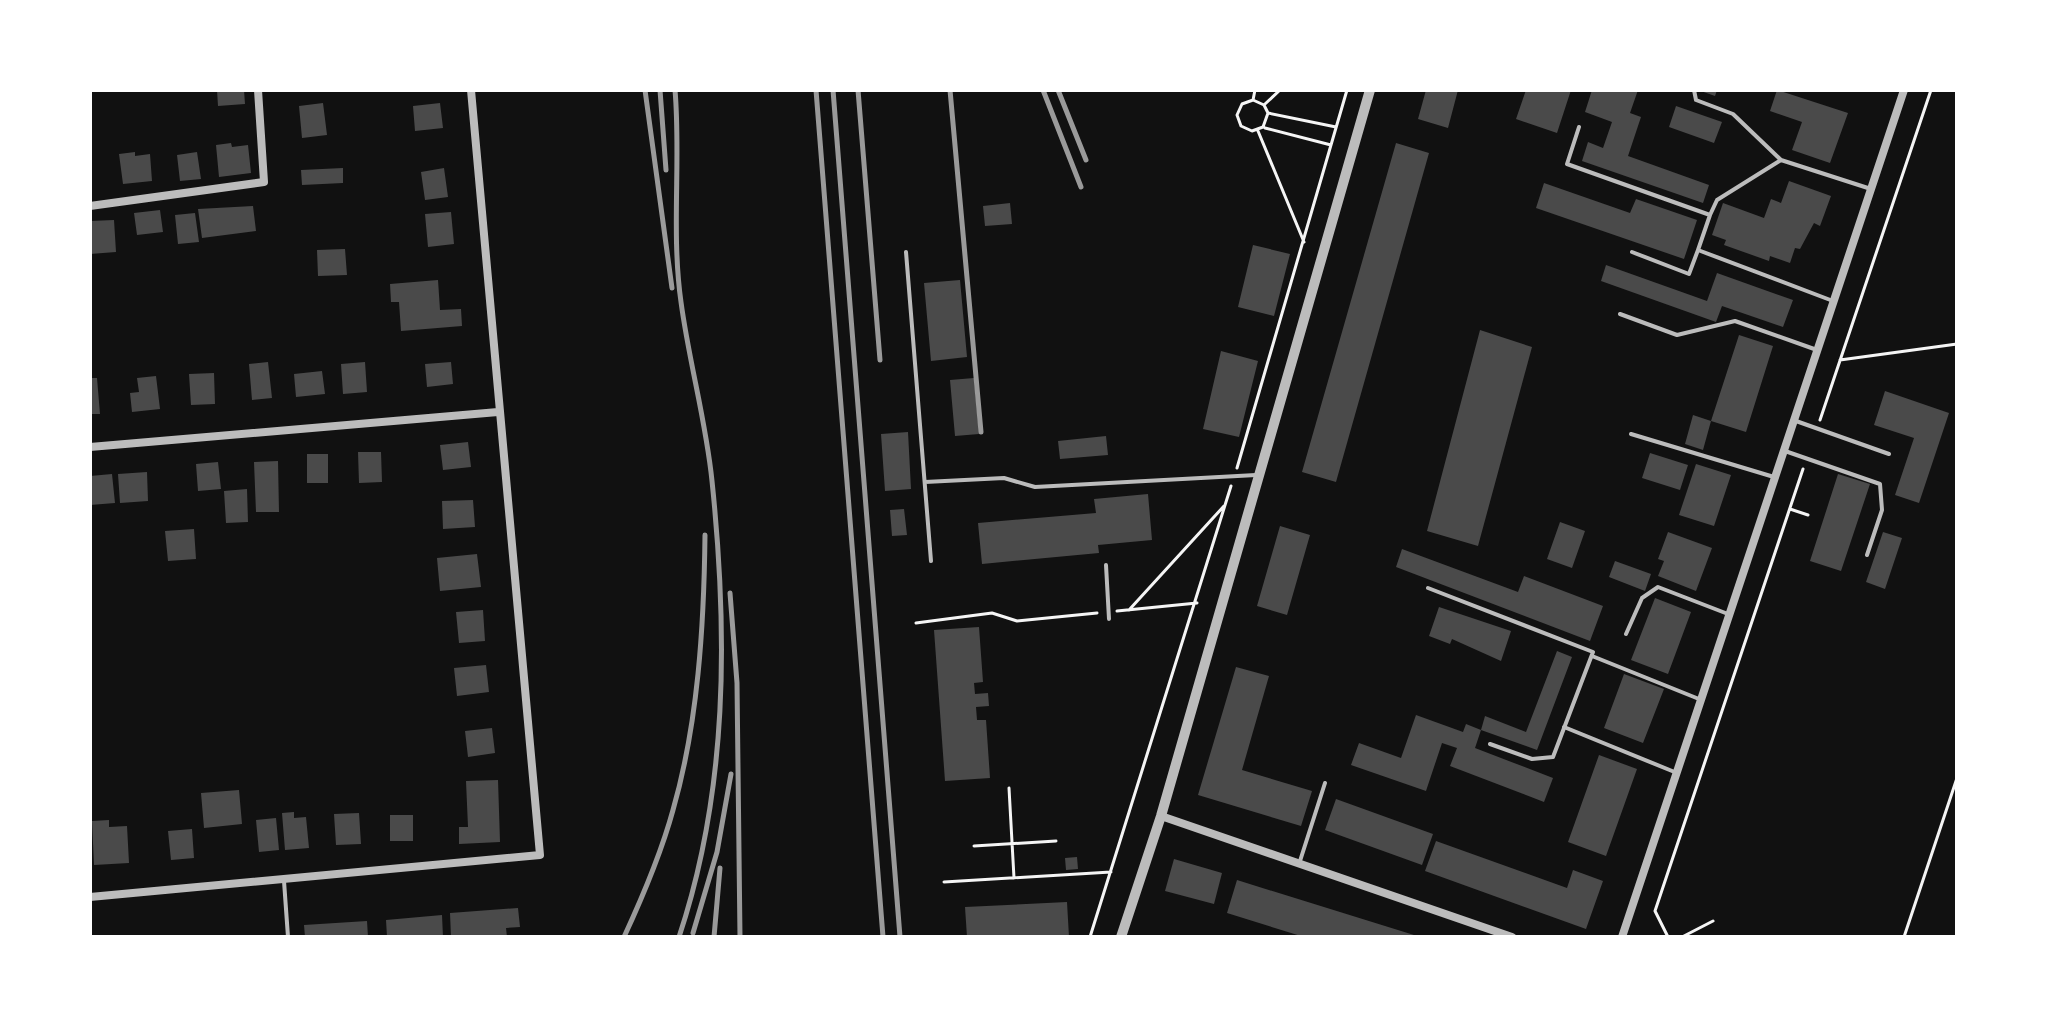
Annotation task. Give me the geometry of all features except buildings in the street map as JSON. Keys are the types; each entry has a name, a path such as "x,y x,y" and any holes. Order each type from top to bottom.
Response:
{"street":[{"path":"90,206 264,182 258,90"},
{"path":"90,897 540,855 471,90"},
{"path":"1121,937 1161,816 1370,90"},
{"path":"1622,937 1904,90"},
{"path":"90,447 498,412"},
{"path":"1161,816 1512,937"}],"lane":[{"path":"1694,90 1696,100 1733,114 1781,160 1873,189"},
{"path":"1579,127 1567,164 1710,215"},
{"path":"1632,252 1689,274 1717,200 1781,160"},
{"path":"1698,250 1835,302"},
{"path":"906,252 931,561"},
{"path":"1620,314 1677,335 1735,321 1819,351"},
{"path":"1796,421 1889,454"},
{"path":"1631,434 1776,478"},
{"path":"1785,451 1880,484 1882,510 1867,555"},
{"path":"925,482 1004,478 1035,487 1259,475"},
{"path":"1106,565 1108,615"},
{"path":"1626,634 1642,598 1658,587 1730,614"},
{"path":"1428,588 1593,652 1553,757 1532,759 1490,744"},
{"path":"1592,656 1702,700"},
{"path":"1564,727 1677,773"},
{"path":"1299,864 1325,783"},
{"path":"284,879 288,937"}],"path":[{"path":"1253,100 1255,90"},
{"path":"1264,105 1280,90"},
{"path":"1090,937 1197,603 1347,90"},
{"path":"1817,428 1931,90"},
{"path":"1253,100 1264,105 1268,113 1263,127 1258,131 1246,130 1237,115 1242,104 1253,100"},
{"path":"1268,113 1336,127"},
{"path":"1263,127 1331,145"},
{"path":"1258,131 1304,242"},
{"path":"1840,360 1957,344"},
{"path":"1668,937 1655,911 1807,459"},
{"path":"1128,610 1226,503"},
{"path":"1790,509 1808,515"},
{"path":"916,623 992,613 1017,621 1108,615 1197,603"},
{"path":"1904,937 1957,778"},
{"path":"1009,788 1014,878"},
{"path":"974,846 1056,841"},
{"path":"944,882 1111,872"},
{"path":"1682,937 1713,921"}],"railway":[{"path":"645,90 672,288"},
{"path":"660,90 666,170"},
{"path":"675,90 678,276 712,481 722,654 720,711 707,825 679,937"},
{"path":"816,90 883,937"},
{"path":"833,90 900,937"},
{"path":"858,90 880,360"},
{"path":"950,90 981,432"},
{"path":"1043,90 1081,187"},
{"path":"1058,90 1086,160"},
{"path":"624,937 663,843 682,777 694,709 701,639 705,535"},
{"path":"730,593 737,683 740,937"},
{"path":"693,933 717,852 731,774"},
{"path":"714,937 720,868"}]}
